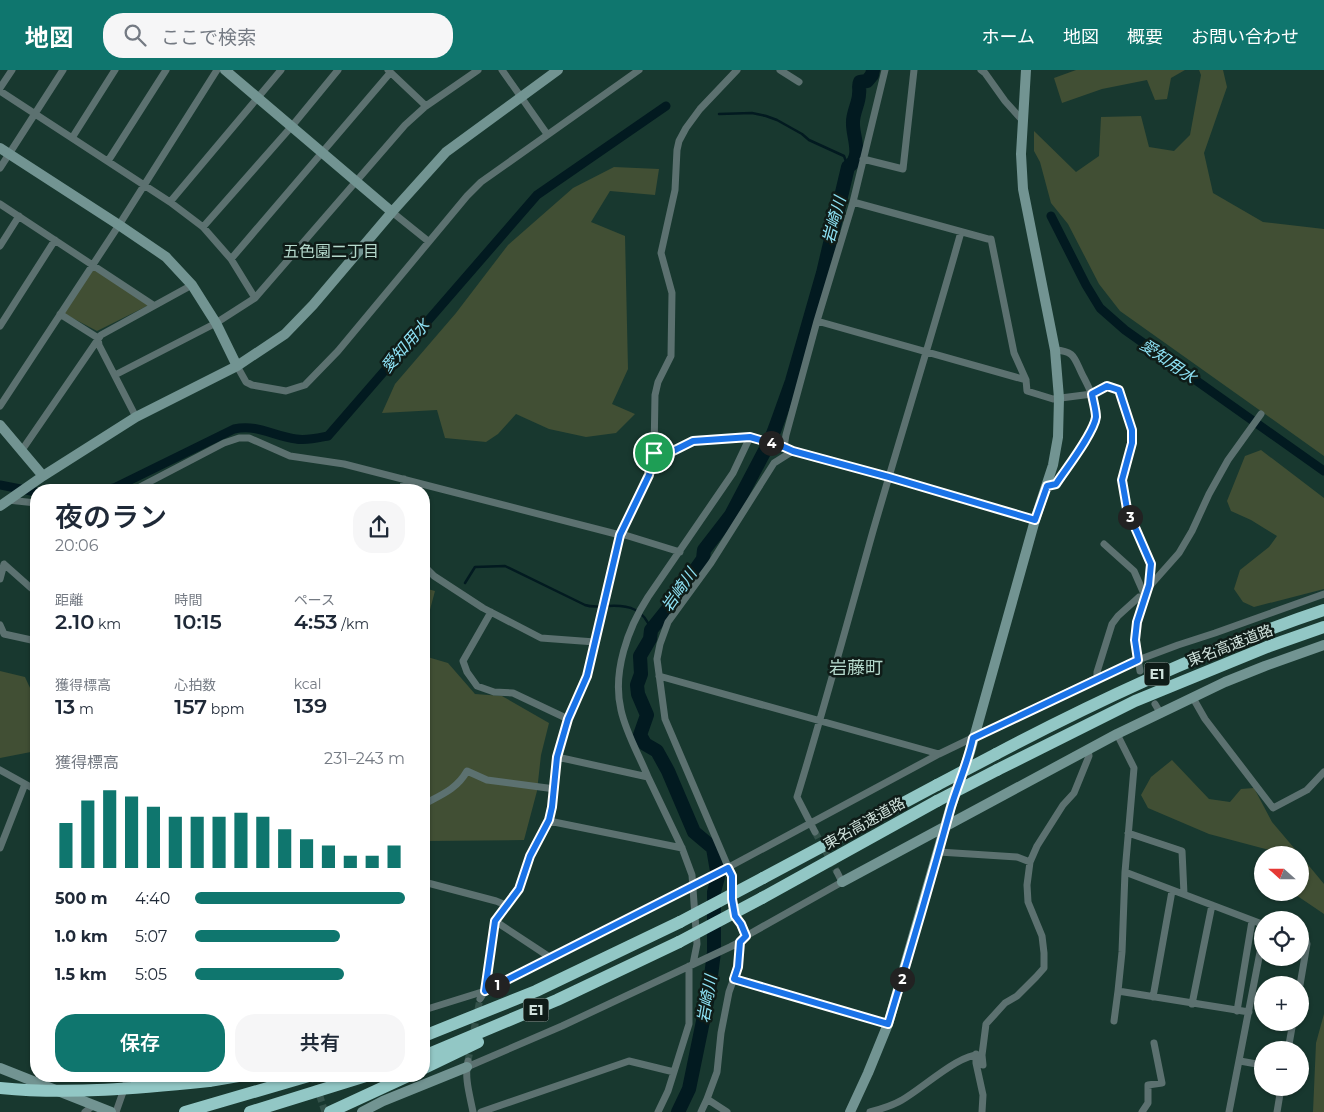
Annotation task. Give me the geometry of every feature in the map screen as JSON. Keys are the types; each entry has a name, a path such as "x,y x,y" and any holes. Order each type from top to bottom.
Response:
{"highway":[{"name":"東名高速道路","path":"430,1034 536,991 680,922 1111,695 1191,659 1324,610"},
{"name":"東名高速道路","path":"430,1053 557,1000 679,942 937,801 1135,700 1324,626"},
{"path":"430,1065 557,1004 645,958"},
{"path":"0,1088 94,1090 198,1082"},
{"path":"185,1112 288,1082"},
{"path":"250,1112 346,1082"},
{"path":"330,1112 395,1082"}],"street":[{"path":"12,70 0,90 170,202 203,227 231,259 256,298"},
{"path":"0,168 4,151 35,114 63,70"},
{"path":"72,138 115,70"},
{"path":"108,161 166,70"},
{"path":"0,406 217,70"},
{"path":"170,202 281,70"},
{"path":"203,227 292,126 338,70"},
{"path":"115,375 216,323 256,298 406,125 426,106 478,70"},
{"path":"502,70 548,134"},
{"path":"31,484 136,417 237,366 274,343 296,325 446,152 558,70"},
{"path":"4,151 119,224 166,257 192,285 216,323 246,382 252,385 286,391 305,385 338,351 428,241 481,182 639,70"},
{"path":"480,999 485,991 495,921 519,889 530,856 549,820 557,757 568,719 587,676 620,535 649,475 654,453 655,395 658,382 671,356 672,294 661,253 675,190 679,141 700,109 737,70"},
{"path":"780,70 799,82"},
{"path":"783,447 817,321 853,202 885,70"},
{"path":"863,158 904,169 914,70"},
{"path":"981,70 1022,120"},
{"path":"854,1111 888,1024 973,738 1035,520 1047,486 1058,437 1060,398 1056,350 1023,189 1021,154 1026,70"},
{"path":"230,71 428,241"},
{"path":"231,259 323,152 389,71 426,106"},
{"path":"853,202 992,239 1014,353 1026,380 1027,391 1053,399 1092,394 1107,386 1119,390 1132,430 1132,443 1122,480 1127,509 1151,564 1149,585 1137,622 1135,640 1140,671"},
{"path":"0,204 153,305"},
{"path":"0,246 20,216"},
{"path":"815,832 797,797 821,721 960,232"},
{"path":"0,326 56,240"},
{"path":"22,450 101,334 192,285"},
{"path":"60,314 98,338 99,345 136,417"},
{"path":"817,321 1026,380"},
{"path":"1047,486 1056,484 1093,426 1096,416 1092,394 1070,354 1067,351 1056,350"},
{"path":"1149,585 1179,553 1228,460 1261,414"},
{"path":"0,425 43,476"},
{"path":"654,453 673,451 693,441 750,437 1035,520"},
{"path":"658,1112 668,1091 689,1024 697,944 693,886 692,875 682,848 633,745 621,710 619,694 622,661 628,635 636,615 733,473 750,437"},
{"path":"145,484 224,443 239,438 249,438 260,442 272,450 290,456 344,464 423,484"},
{"path":"746,936 735,916 732,899 732,876 724,870 672,741 665,719 657,659 668,622 711,562 774,463 793,451"},
{"path":"404,479 404,484"},
{"path":"6,501 30,484"},
{"path":"430,486 625,535 680,552"},
{"path":"6,501 30,503"},
{"path":"1104,544 1134,572 1145,596"},
{"path":"0,579 4,564 30,587"},
{"path":"430,572 491,612 541,638 595,642"},
{"path":"430,1008 485,991 724,870 939,754 1097,678 1138,660 1324,594"},
{"path":"1097,678 1097,672 1112,624 1139,597 1145,596"},
{"path":"491,612 463,661 467,672 477,686 494,692 513,693 568,719"},
{"path":"0,625 4,634 30,640"},
{"path":"430,1080 562,1026 730,947 842,882 1117,734 1233,678 1324,645"},
{"path":"659,676 939,754"},
{"path":"1193,698 1205,719 1273,808 1307,790 1324,772"},
{"path":"1155,704 1161,714"},
{"path":"1114,1021 1122,952 1125,872 1134,768 1117,734"},
{"path":"982,1112 983,1096 976,1063 986,1024 1005,1003 1017,996 1044,968 1042,936 1028,902 1027,885 1030,862 1037,846 1063,805 1074,793 1089,756 1088,749"},
{"path":"557,757 648,777"},
{"path":"0,770 30,787"},
{"path":"430,801 455,788 467,771 486,780 554,789"},
{"path":"0,848 25,784"},
{"path":"549,820 682,848"},
{"path":"1128,833 1182,851 1184,894"},
{"path":"939,852 1017,857 1030,862"},
{"path":"837,872 842,882"},
{"path":"1125,872 1252,921 1237,1011"},
{"path":"430,884 506,905"},
{"path":"1153,997 1172,890"},
{"path":"1192,1004 1212,905"},
{"path":"495,921 551,958"},
{"path":"700,1112 717,1072 721,1033 727,1001 738,967 740,942"},
{"path":"1230,1112 1258,966"},
{"path":"734,979 888,1024"},
{"path":"1118,991 1249,1012"},
{"path":"1142,1112 1148,1102 1148,1085 1162,1082 1154,1043"},
{"path":"979,1054 983,1065"},
{"path":"870,1112 901,1101 954,1063 979,1054"},
{"path":"481,1112 628,1061 674,1072"},
{"path":"1240,1061 1254,1064"},
{"path":"467,1064 467,1084 473,1112"},
{"path":"0,1068 30,1080"},
{"path":"36,1082 111,1112"},
{"path":"116,1112 127,1082"},
{"path":"362,1112 426,1082"},
{"path":"1277,1112 1280,1096"},
{"path":"707,1099 727,1112"},
{"path":"85,1112 94,1105"}],"green space":[{"path":"1076,70 1185,70 1171,78 1167,99 1155,100 1147,80 1102,89 1062,103 1054,78"},
{"path":"1199,70 1223,70 1227,87 1204,153 1213,193 1263,222 1324,229 1324,456 1120,311 1099,284 1068,224 1051,203 1040,162 1034,151 1034,131 1076,172 1099,156 1101,117 1141,116 1149,147 1174,151 1190,135 1201,75"},
{"path":"614,167 659,169 655,195 610,191 591,222 625,236 628,369 612,404 635,414 616,433 586,437 549,429 516,414 498,434 486,442 445,438 437,410 382,413 395,384 456,313 508,245 573,188"},
{"path":"93,268 149,305 97,331 63,313"},
{"path":"1261,450 1324,498 1324,589 1254,607 1243,602 1234,589 1240,570 1269,547 1277,536 1251,520 1231,511 1227,501 1245,456"},
{"path":"430,590 435,591 430,610"},
{"path":"430,658 448,663 475,694 502,696 549,723 541,755 537,791 524,840 430,841"},
{"path":"0,671 25,677 30,688 30,752 0,758"},
{"path":"1172,760 1209,799 1230,802 1241,789 1254,788 1272,822 1292,846 1254,846 1209,834 1148,808 1141,795 1151,777"},
{"path":"1309,866 1324,884 1324,914 1305,901 1309,901"},
{"path":"1324,1014 1324,1112 1313,1112 1316,1043"}],"waterway":[{"name":"岩崎川","path":"678,1112 689,1089 709,992 714,952 714,892 718,877 713,848 694,832 668,771 657,751 645,744 640,735 647,715 638,694 637,685 641,674 640,656 650,639 651,630 703,559 704,550 731,515 771,439 792,381 823,273 848,167 855,158 856,146 853,122 859,97 859,83 867,81 872,75 873,70"},
{"name":"愛知用水","path":"122,484 234,429 258,429 300,440 328,436 537,195 666,106"},
{"path":"719,114 752,113 777,120 809,140 844,156 848,167"},
{"name":"愛知用水","path":"1051,216 1086,285 1100,308 1125,330 1324,471"},
{"name":"愛知用水","path":"0,485 30,491"},
{"path":"465,583 475,567 505,566 585,605 594,607 623,606 635,610 644,617 651,630"}],"tunnel":[{"path":"815,832 837,872"},
{"path":"468,1061 480,999"},
{"path":"315,1082 325,1112"}],"district":[{"name":"五色園二丁目","path":"331,251"},
{"name":"岩藤町","path":"856,668"}],"route":[{"path":"1107,386 1119,390 1122,395 1132,430 1132,443 1122,480 1127,509 1151,564 1149,585 1137,622 1135,640 1138,660 973,738 951,806 888,1024 734,979 738,967 740,942 746,936 735,916 732,899 732,876 728,868 485,991 495,921 519,889 530,856 549,820 557,757 568,719 587,676 620,535 649,475 654,453 673,451 693,441 750,437 1035,520 1047,486 1056,484 1093,426 1096,416 1092,394 1107,386"}]}
